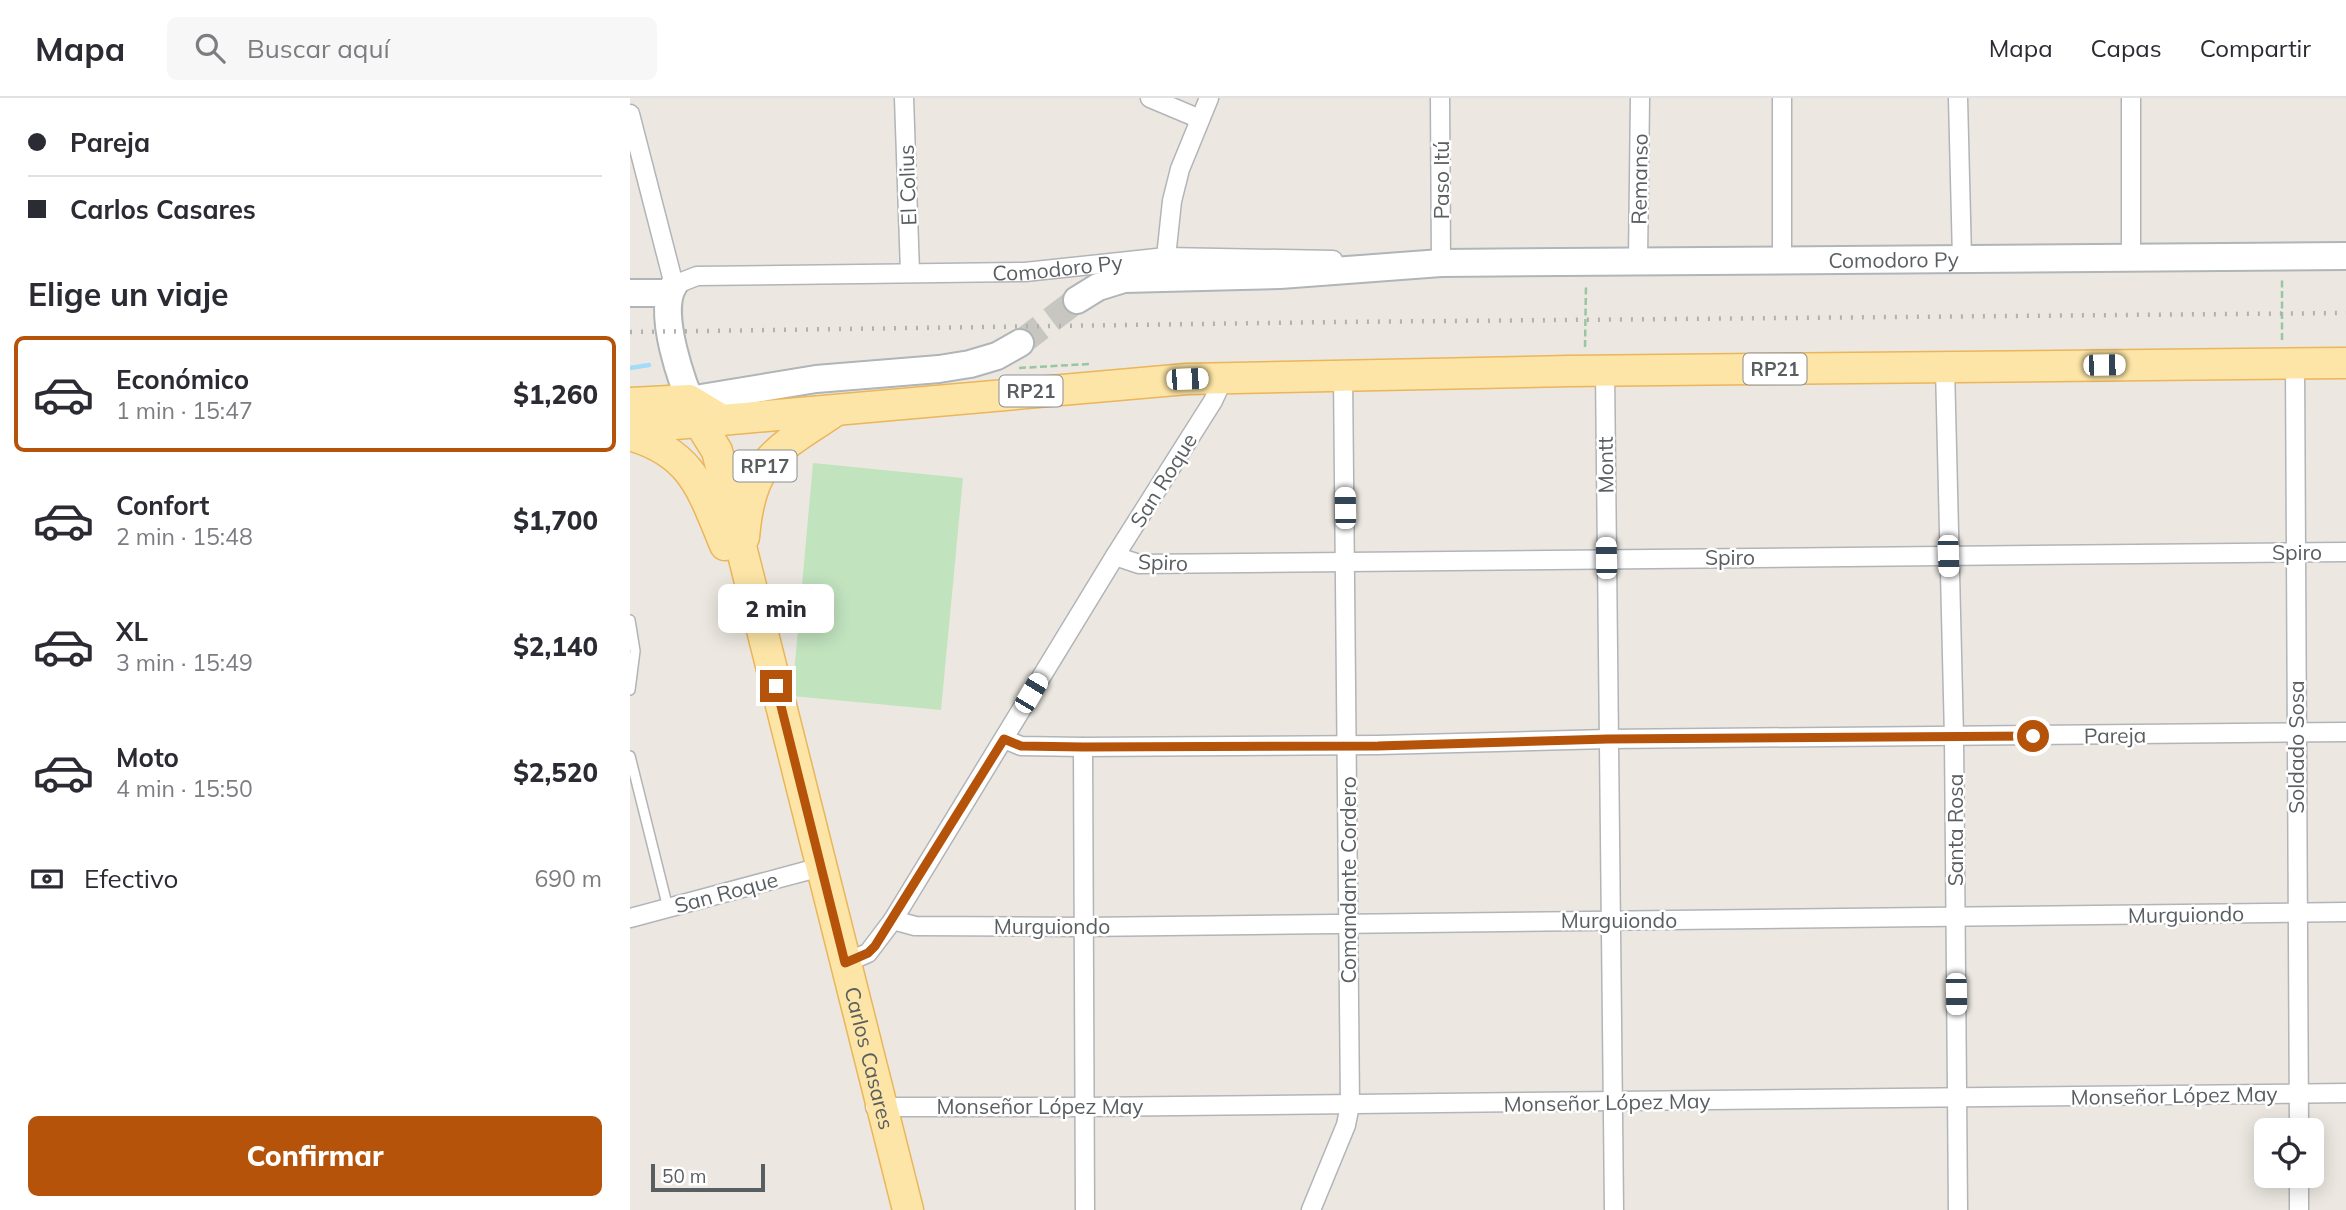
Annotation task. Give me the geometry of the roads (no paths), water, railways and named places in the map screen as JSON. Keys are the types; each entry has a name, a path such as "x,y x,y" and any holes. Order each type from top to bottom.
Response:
{"main road":[{"name":"Comodoro Py","path":"1077,300 1098,287 1124,279 1280,275 1441,263 2346,256"},
{"name":"Comodoro Py","path":"630,293 671,289"},
{"name":"Carlos Casares","path":"671,289 670,331 679,374 704,414 703,458 735,553 874,1107 908,1210"},
{"path":"704,414 816,379 939,369 1018,352"},
{"name":"RP21","path":"630,403 704,414 839,409 1224,377 2346,363"},
{"name":"RP17","path":"735,553 747,506 764,467 790,441 839,409"},
{"name":"RP21","path":"635,437 704,414"},
{"name":"RP17","path":"635,437 666,449 690,472 735,553"},
{"name":"Carlos Casares","path":"814,869 845,963 892,1210"}],"street":[{"name":"El Colius","path":"904,98 910,272"},
{"path":"1150,98 1200,119"},
{"path":"1166,257 1172,201 1180,169 1209,98"},
{"name":"Paso Itú","path":"1440,98 1441,263"},
{"name":"Remanso","path":"1638,260 1640,98"},
{"path":"1782,98 1782,260"},
{"path":"1958,98 1962,258"},
{"path":"2131,98 2131,257"},
{"name":"Carlos Casares","path":"630,114 671,289"},
{"name":"Comodoro Py","path":"671,289 697,276 1025,272 1166,257 1441,263"},
{"name":"Soldado Sosa","path":"2295,363 2299,1118"},
{"name":"Santa Rosa","path":"1945,367 1954,737 1958,1210"},
{"name":"Montt","path":"1596,371 1606,558 1614,1210"},
{"name":"Comandante Cordero","path":"1311,1210 1346,1125 1350,1105 1343,374"},
{"name":"San Roque","path":"845,963 868,953 893,920 1213,401 1224,377"},
{"name":"Spiro","path":"1115,556 1139,564 2346,552"},
{"name":"Pareja","path":"1004,739 1021,746 1083,747 2346,732"},
{"path":"1083,747 1085,1210"},
{"name":"San Roque","path":"630,918 814,869"},
{"name":"Murguiondo","path":"893,920 915,926 1083,927 2346,912"},
{"name":"Monseñor López May","path":"874,1107 1350,1105 2346,1093"},
{"path":"2299,1188 2299,1210"}],"lane":[{"path":"630,620 635,651 630,690"},
{"path":"630,756 668,908"}],"waterway":[{"path":"630,368 649,365"}],"tunnel":[{"path":"1020,343 1077,300"}],"railway":[{"path":"630,332 1337,322 2346,313"}]}
